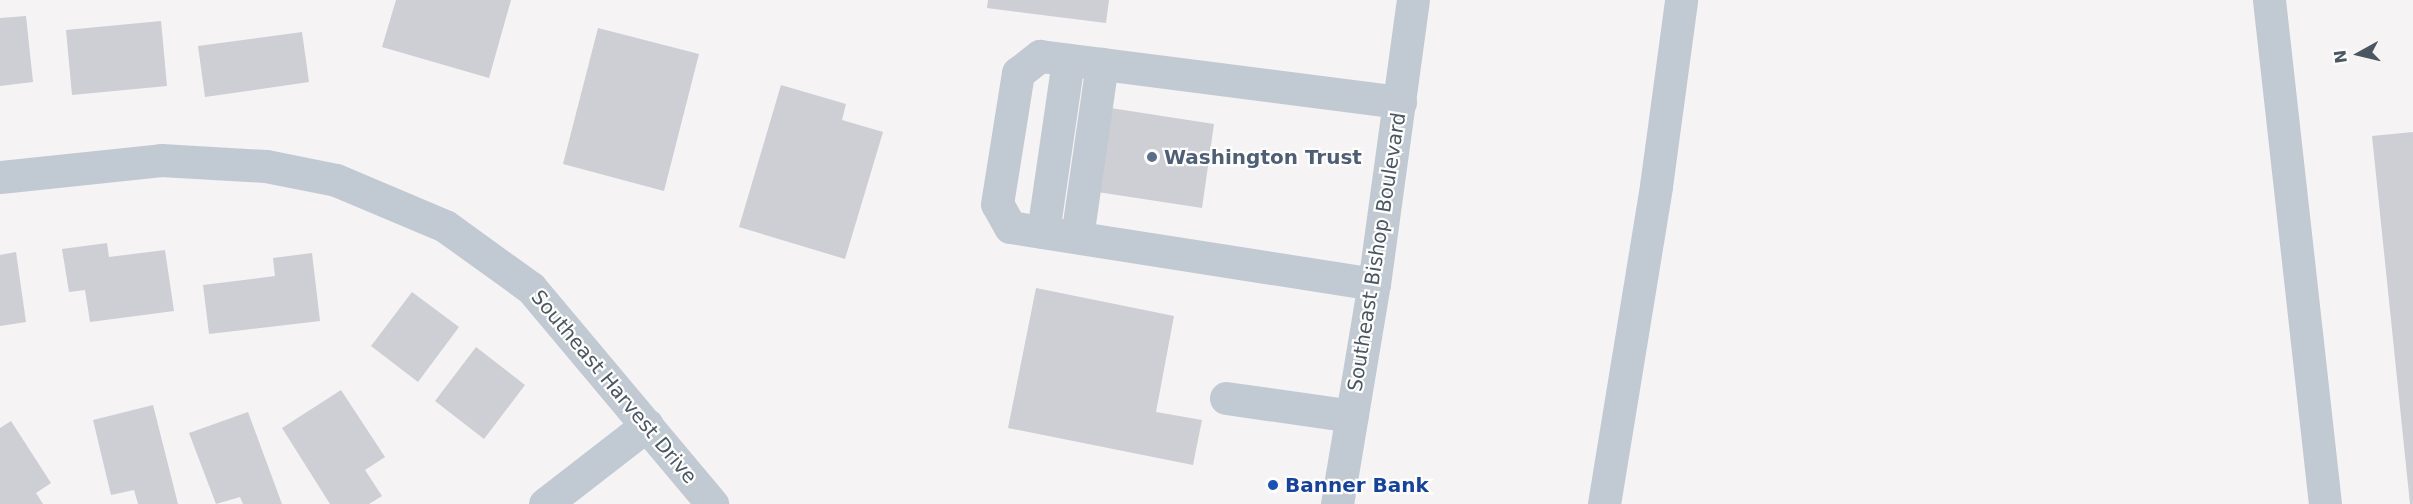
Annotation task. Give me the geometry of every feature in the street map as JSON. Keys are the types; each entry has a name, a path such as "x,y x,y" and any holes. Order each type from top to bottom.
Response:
{"street":[{"name":"Southeast Bishop Boulevard","path":"1337,504 1374,284 1413,0"},
{"path":"1604,504 1655,197 1681,0"},
{"path":"2269,0 2325,504"},
{"path":"1374,284 1010,227 998,204 1018,73 1040,56 1400,102"},
{"path":"1060,234 1086,62"},
{"name":"Southeast Harvest Drive","path":"0,177 161,160 266,166 336,180 445,226 531,288 712,504"},
{"path":"1226,399 1352,416"},
{"path":"545,504 646,425"}],"building":[{"path":"396,0 511,0 489,78 382,47"},
{"path":"988,0 1109,0 1106,23 987,8"},
{"path":"26,16 33,82 0,86 0,18"},
{"path":"161,21 167,86 72,95 66,30"},
{"path":"598,28 699,54 664,191 563,164"},
{"path":"302,32 309,82 205,97 198,46"},
{"path":"781,85 846,104 842,120 883,132 845,259 739,227"},
{"name":"Washington Trust","path":"1104,107 1214,124 1202,208 1091,191"},
{"path":"2413,132 2413,504 2410,504 2372,136"},
{"path":"107,243 109,257 165,250 174,311 90,322 85,290 69,292 62,249"},
{"path":"16,252 26,322 0,326 0,255"},
{"path":"312,253 320,321 209,334 203,285 275,276 273,258"},
{"path":"1036,288 1174,316 1156,412 1202,420 1193,465 1008,428"},
{"path":"412,292 459,327 418,382 371,346"},
{"path":"476,347 525,385 484,439 435,401"},
{"path":"341,390 385,457 365,470 382,496 369,504 330,504 282,428"},
{"path":"153,405 178,504 138,504 134,490 111,495 93,420"},
{"path":"248,412 282,504 243,504 240,497 216,504 189,433"},
{"path":"11,421 51,483 36,493 43,504 0,504 0,428"}],"place":[{"name":"Washington Trust","path":"1152,157"},
{"name":"Banner Bank","path":"1273,485"}]}
